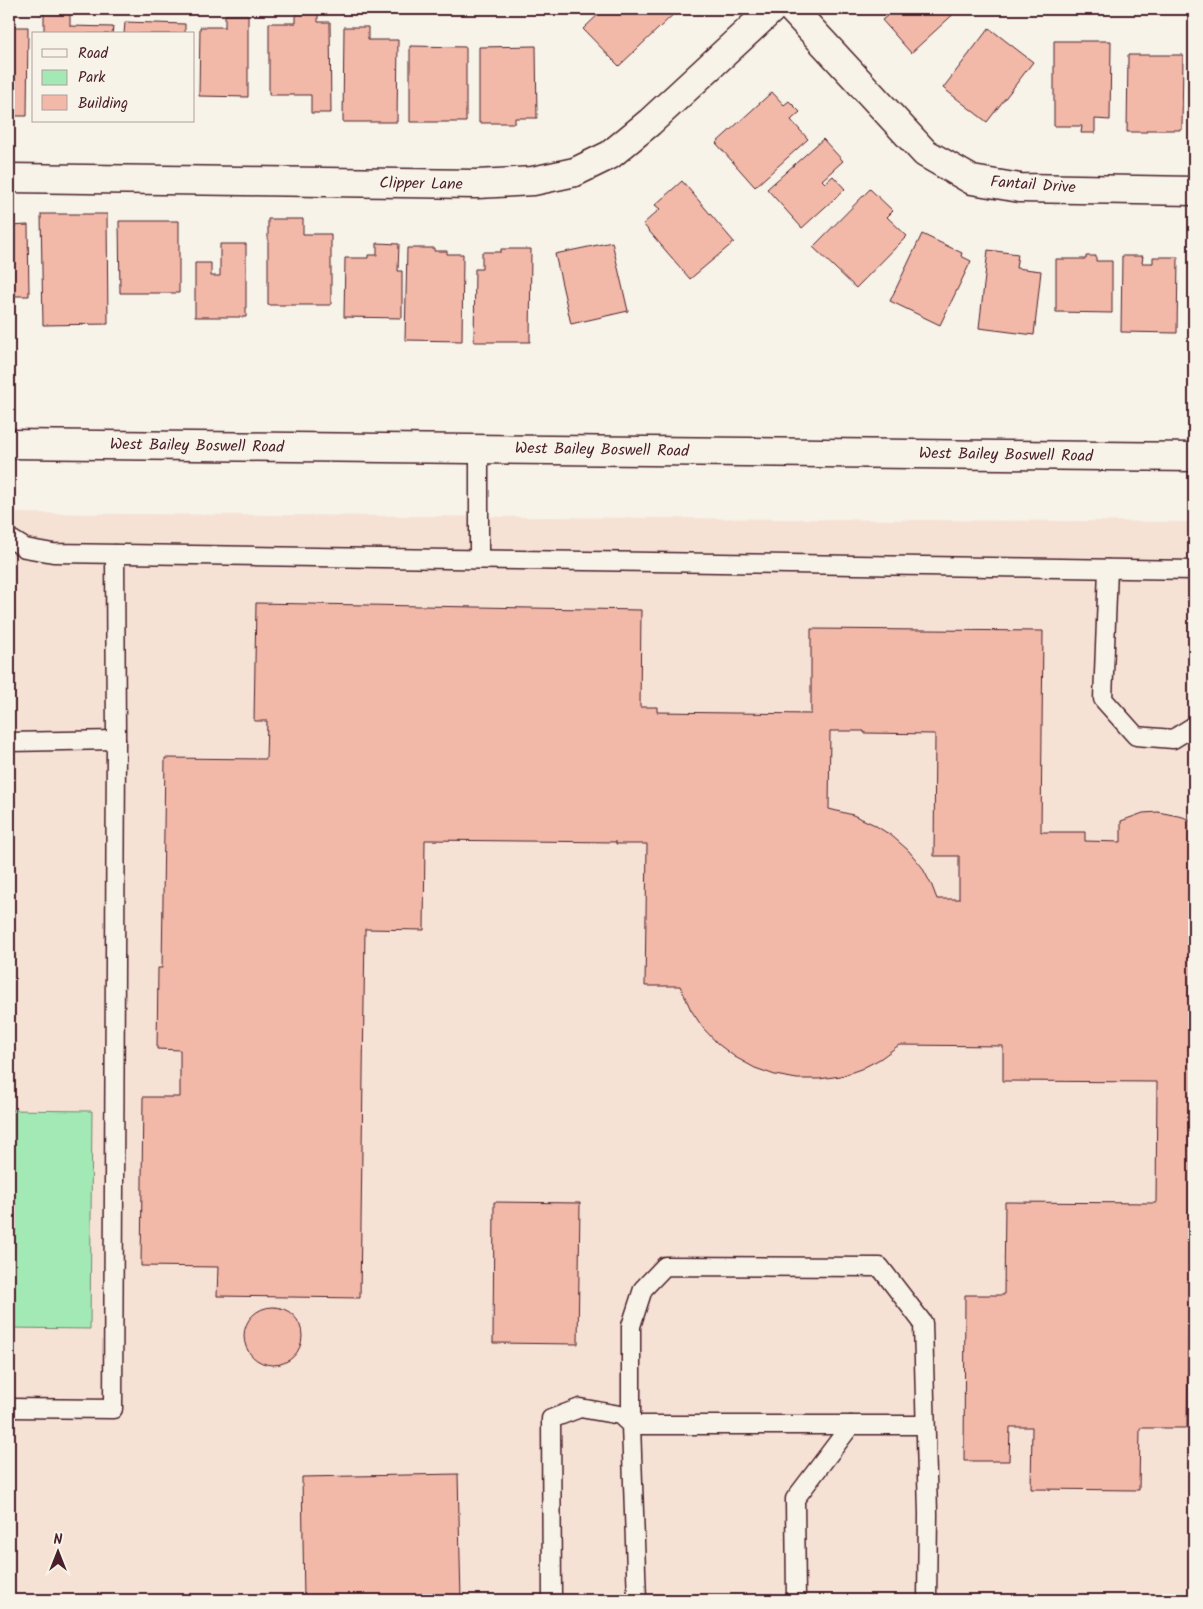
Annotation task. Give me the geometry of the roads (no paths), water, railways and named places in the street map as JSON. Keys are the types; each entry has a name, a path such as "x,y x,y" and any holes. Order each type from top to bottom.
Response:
{"street":[{"name":"Clipper Lane","path":"9,178 477,184 533,181 575,172 610,155 650,122 772,9"},
{"name":"Fantail Drive","path":"792,9 925,153 972,180 1020,188 1194,191"},
{"name":"West Bailey Boswell Road","path":"9,444 1194,457"}],"lane":[{"path":"479,449 479,559"},
{"path":"9,538 25,548 54,553 1194,570"},
{"path":"9,1408 113,1408 115,554"},
{"path":"1108,569 1103,699 1136,736 1172,740 1194,726"},
{"path":"9,742 116,740"},
{"path":"637,1600 631,1425 631,1326 643,1289 665,1266 880,1267 923,1323 928,1514 927,1600"},
{"path":"552,1600 551,1419 580,1408 620,1415 631,1425 925,1425"},
{"path":"796,1600 795,1499 851,1425"}]}
